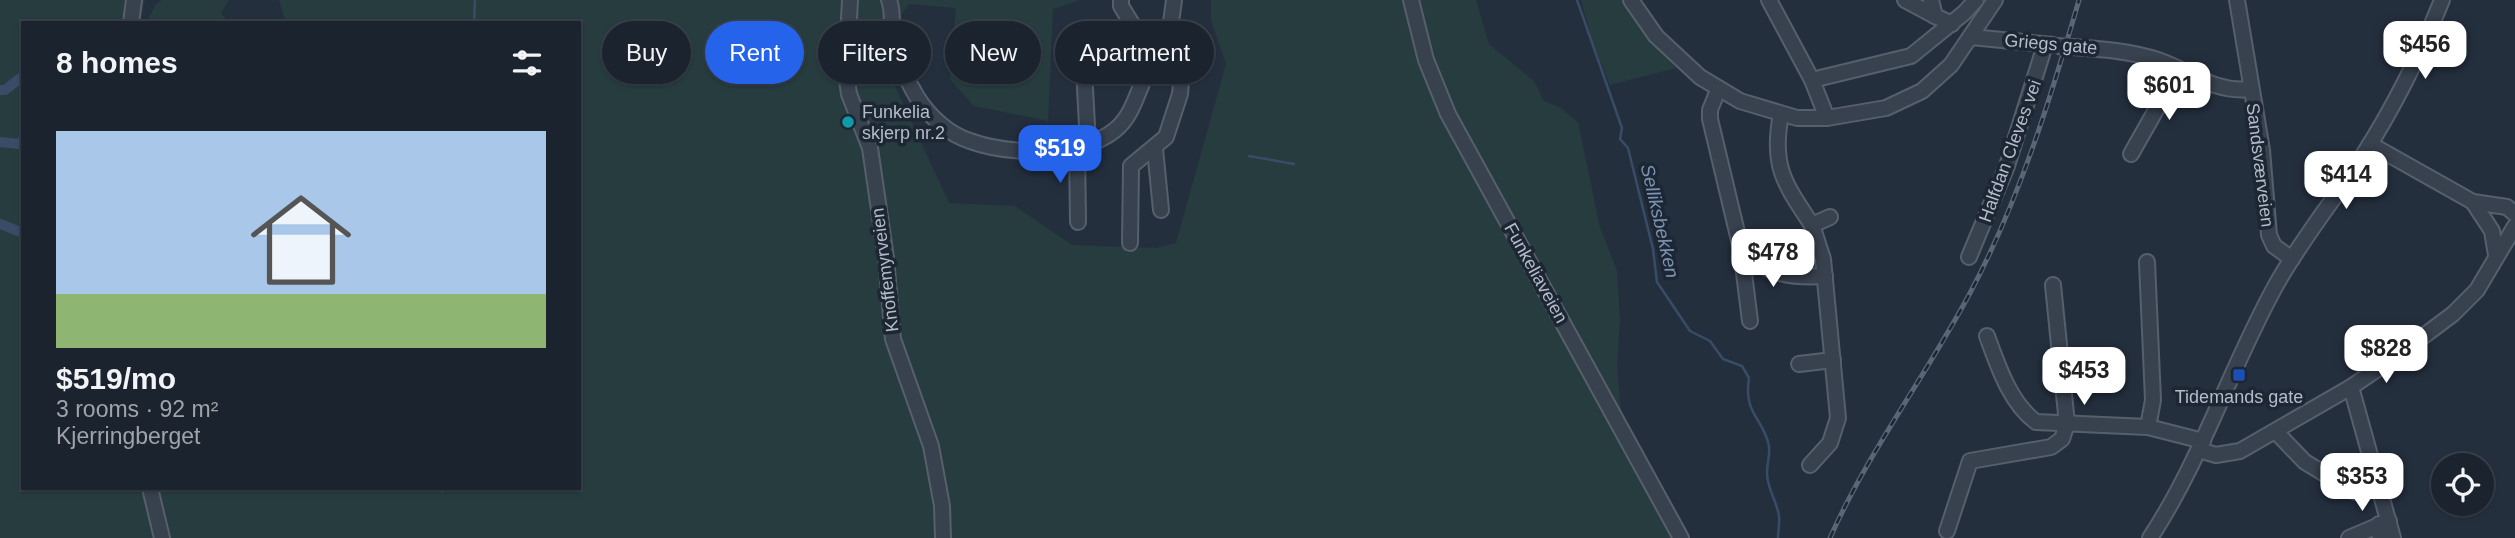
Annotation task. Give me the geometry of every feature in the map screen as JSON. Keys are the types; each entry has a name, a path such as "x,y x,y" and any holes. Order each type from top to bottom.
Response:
{"street":[{"path":"131,21 134,0"},
{"name":"Knoffemyrveien","path":"850,0 846,74 849,94 870,148 886,258 893,339 931,446 942,506 943,538"},
{"path":"889,0 900,58 917,96 937,122 969,141 1021,152 1082,146 1116,130 1128,115 1142,84"},
{"path":"1121,0 1121,6 1130,21"},
{"path":"1171,21 1174,0"},
{"name":"Funkeliaveien","path":"1411,0 1426,60 1448,114 1681,538"},
{"path":"1631,0 1656,36 1691,70 1718,90 1797,118 1827,118 1886,108 1907,100 1937,80 1971,37 1995,0"},
{"path":"1769,0 1812,80 1827,118"},
{"path":"1905,0 1952,24"},
{"path":"1931,0 1935,16"},
{"path":"1812,80 1911,56 1952,24 1976,0"},
{"name":"Sandsværveien","path":"2237,0 2259,131 2269,234 2274,246 2292,259"},
{"path":"2150,538 2176,498 2245,344 2292,259 2370,144 2411,70 2442,0"},
{"name":"Griegs gate","path":"1971,37 2145,56 2218,88 2250,89"},
{"name":"Halfdan Cleves vei","path":"1969,257 2058,46"},
{"path":"2131,154 2169,88 2185,72"},
{"path":"1079,222 1082,84"},
{"path":"1130,243 1131,166 1155,149 1170,129 1181,84"},
{"path":"1718,90 1710,110 1710,119 1741,249 1750,321"},
{"path":"1781,114 1776,140 1778,166 1784,184 1812,225 1819,242 1833,360 1837,424 1830,443 1810,465"},
{"path":"2370,144 2473,202 2507,206 2514,212"},
{"path":"1155,149 1161,210"},
{"path":"2473,202 2489,226 2500,235 2512,230"},
{"path":"2496,255 2489,226 2490,212 2497,206"},
{"path":"1812,225 1830,217"},
{"path":"1987,336 1996,362 2022,411 2036,422 2148,426 2201,445 2216,455 2232,454 2276,432 2351,387 2460,308 2488,275 2496,255 2512,230"},
{"path":"1741,249 1757,265 1774,272 1800,277 1825,276"},
{"path":"2147,262 2153,400 2148,426"},
{"path":"1947,531 1970,461 2052,447 2062,439 2067,424 2053,285"},
{"path":"1799,364 1833,360"},
{"path":"2351,387 2383,528 2393,538"},
{"path":"2276,432 2305,462 2356,492"},
{"path":"150,490 162,538"},
{"path":"2349,538 2383,528"}],"green space":[{"path":"0,0 145,0 140,21 21,21 21,490 581,490 581,21 285,21 279,0 1080,0 1053,9 1048,121 974,106 954,84 1041,84 1041,21 955,21 956,8 909,4 896,21 818,21 818,84 894,84 949,203 1015,206 1072,245 1156,248 1176,243 1226,64 1214,21 1211,20 1211,0 1476,0 1489,44 1534,81 1544,101 1561,108 1578,122 1600,227 1617,271 1620,320 1617,366 1623,437 1678,538 0,538"},
{"path":"162,0 229,0 221,13 227,21 147,21 156,4"},
{"path":"1581,0 1624,0 1648,38 1676,68 1610,85 1592,41"}],"waterway":[{"path":"474,21 475,0"},
{"name":"Selliksbekken","path":"1577,0 1622,128 1620,139 1628,148 1653,249 1657,282 1690,331 1710,341 1723,359 1742,366 1749,378 1751,408 1769,446 1767,479 1779,516 1778,538"},
{"path":"0,90 5,90 21,78"},
{"path":"0,142 21,142"},
{"path":"1249,156 1294,164"},
{"path":"0,224 21,232"}],"railway":[{"path":"1830,538 1862,475 1953,324 1988,258 2032,150 2079,0"}],"place":[{"name":"Funkelia skjerp nr.2","path":"848,122"},
{"name":"Tidemands gate","path":"2239,375"}]}
